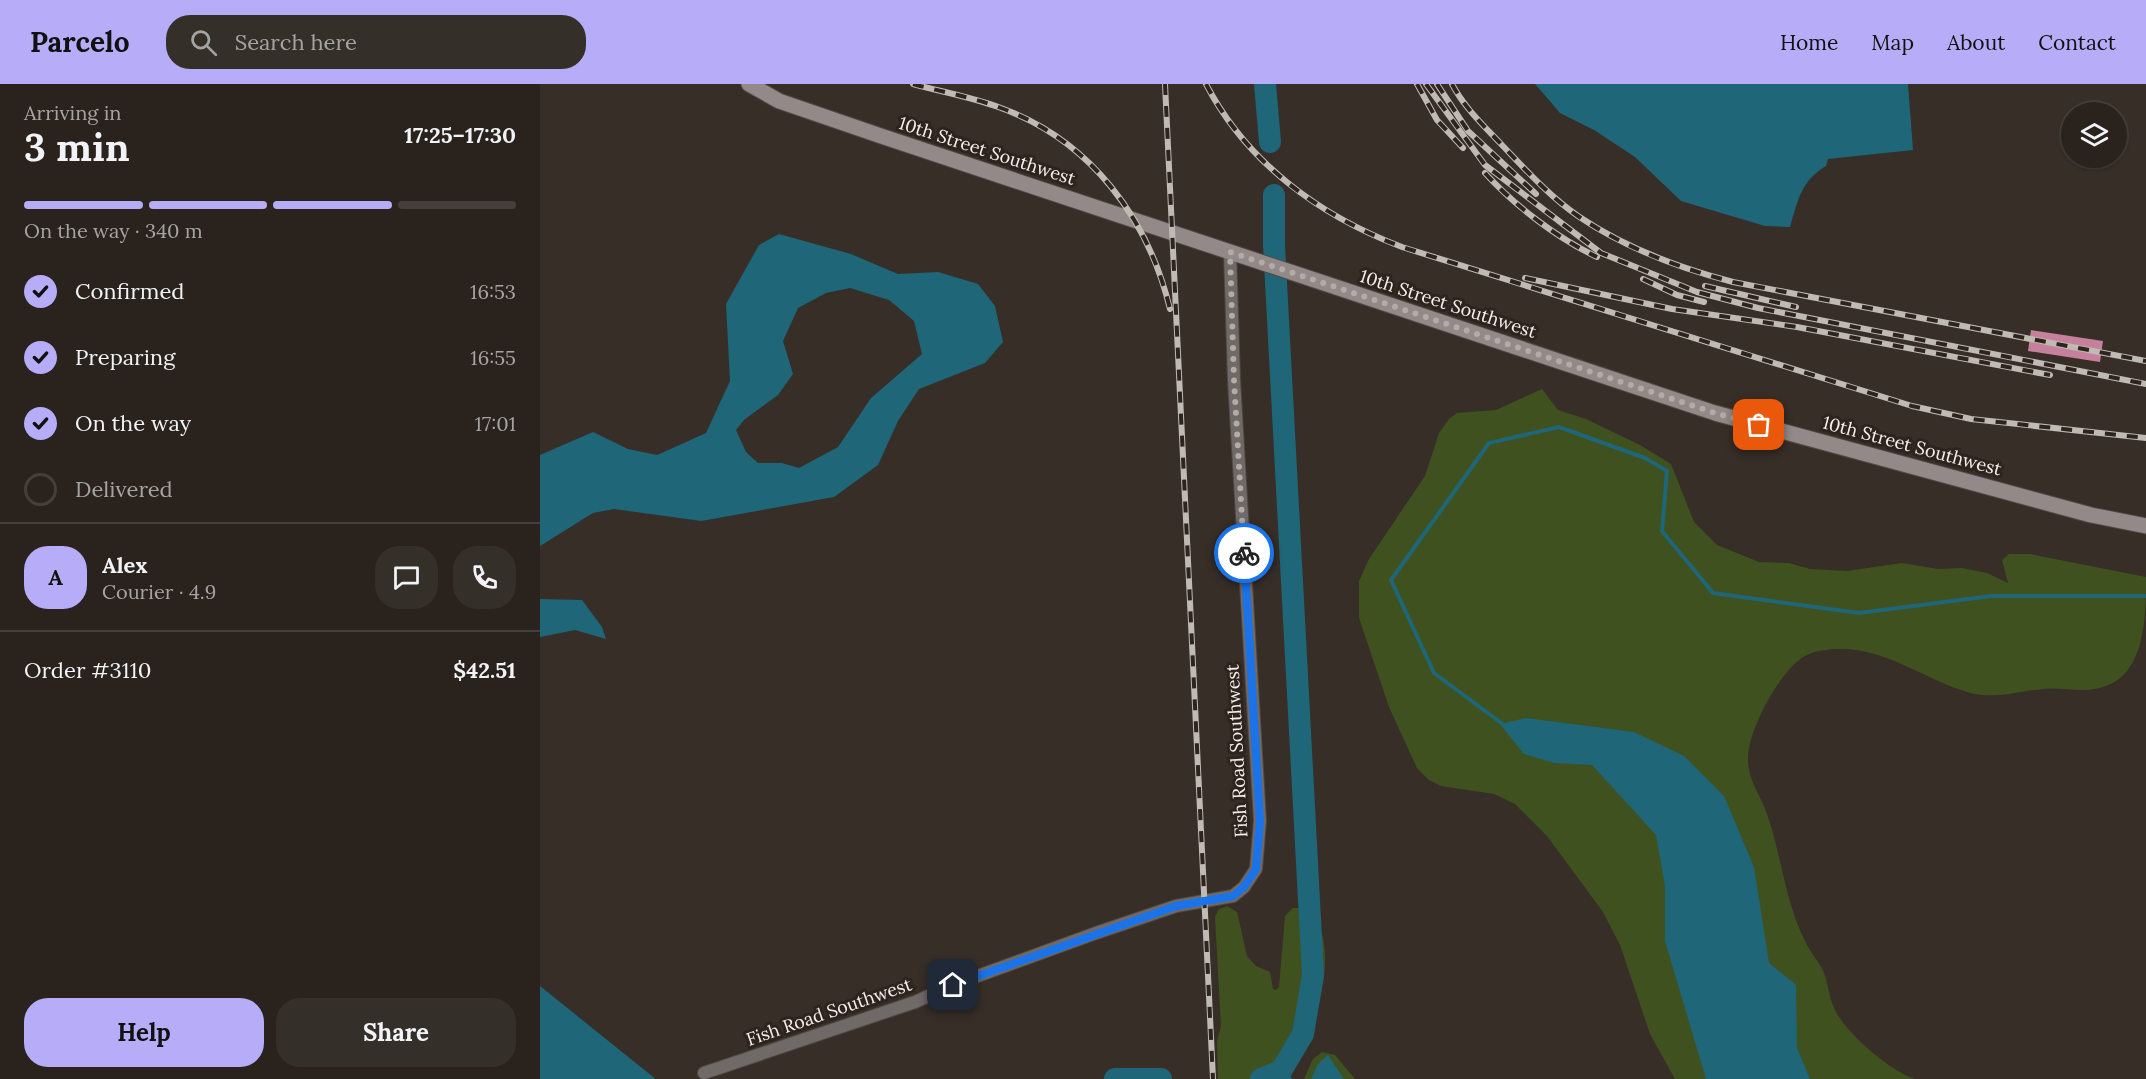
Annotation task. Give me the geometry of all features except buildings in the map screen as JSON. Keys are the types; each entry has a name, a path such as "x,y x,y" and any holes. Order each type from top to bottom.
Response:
{"main road":[{"name":"10th Street Southwest","path":"749,84 789,104 1715,413 2091,515 2146,526"}],"street":[{"name":"Fish Road Southwest","path":"704,1073 915,1002 953,985 1176,906 1233,896 1252,878 1260,846 1260,821 1234,380 1230,252"}],"green space":[{"path":"1542,389 1558,410 1586,419 1640,445 1671,464 1694,522 1717,545 1759,562 1789,563 1810,569 1847,571 1902,563 1938,569 1962,568 1987,573 2008,583 2002,560 2009,554 2030,554 2146,577 2145,611 2140,645 2134,661 2112,684 2089,690 2049,689 1982,695 1961,690 1885,657 1854,650 1829,649 1809,654 1795,663 1776,687 1759,718 1749,748 1749,768 1768,817 1787,892 1799,928 1822,968 1832,1004 1841,1020 1882,1060 1915,1079 1675,1079 1650,1034 1620,945 1603,912 1547,836 1515,804 1494,794 1441,786 1429,780 1417,768 1389,707 1359,618 1359,581 1369,559 1425,476 1439,433 1449,419 1457,413 1496,410"},
{"path":"1227,906 1237,912 1247,956 1256,966 1270,972 1273,989 1276,990 1279,987 1285,916 1293,908 1302,908 1315,918 1322,933 1325,963 1321,995 1308,1038 1287,1079 1218,1079 1217,1041 1221,1026 1215,917 1219,909"},
{"path":"1322,1052 1335,1055 1355,1079 1304,1079 1313,1059"}],"water":[{"path":"1535,84 1908,84 1913,150 1828,159 1826,166 1811,178 1802,192 1790,227 1765,226 1681,201 1635,157 1594,130 1560,113"},
{"path":"779,234 851,254 898,274 938,272 978,284 995,306 1003,342 985,363 919,389 898,421 878,465 834,497 701,521 614,509 593,513 540,546 540,455 593,432 628,449 657,455 706,433 730,381 726,304 759,245","holes":["850,288 889,300 914,321 922,354 871,398 838,447 799,468 782,463 758,463 746,452 736,430 744,420 778,395 793,374 783,341 798,308 826,293"]},
{"path":"540,599 582,600 602,627 606,639 575,630 540,637"},
{"path":"1526,718 1634,732 1684,756 1724,796 1754,867 1769,963 1796,985 1797,1048 1810,1079 1706,1079 1665,941 1665,886 1656,835 1592,765 1554,763 1524,754 1500,724"},
{"path":"540,986 652,1076 655,1079 540,1079"},
{"path":"1328,1055 1344,1079 1311,1079 1318,1064"}],"waterway":[{"path":"1265,84 1270,142"},
{"path":"1261,1079 1281,1071 1303,1034 1313,975 1274,245 1274,195"},
{"path":"1504,725 1434,673 1391,580 1489,443 1559,427 1645,458 1667,471 1662,531 1713,593 1859,613 1991,596 2146,596"},
{"path":"1281,1071 1290,1079"},
{"path":"1115,1079 1161,1079"}],"railway":[{"path":"913,84 1001,108 1033,122 1088,162 1131,214 1147,244 1170,309"},
{"path":"1165,84 1213,1079"},
{"path":"1206,84 1242,138 1289,184 1343,220 1402,247 1912,406 1971,419 2146,438"},
{"path":"1417,84 1437,120 1463,148"},
{"path":"1426,84 1485,165 1601,253 1697,292 1758,308 2146,384"},
{"path":"1437,84 1468,131 1536,194"},
{"path":"1452,84 1481,123 1557,200 1614,238 1653,256 1733,282 2146,361"},
{"path":"1485,173 1537,220 1597,257"},
{"path":"1525,278 1672,309 1797,327 2050,375"},
{"path":"1643,279 1677,295 1704,302"},
{"path":"1705,286 1796,307"}],"way so far":[{"path":"1244,553 1234,380 1230,252 1715,413 1759,425"}],"route":[{"path":"953,985 1176,906 1233,896 1252,878 1260,846 1260,821 1244,553"}]}
